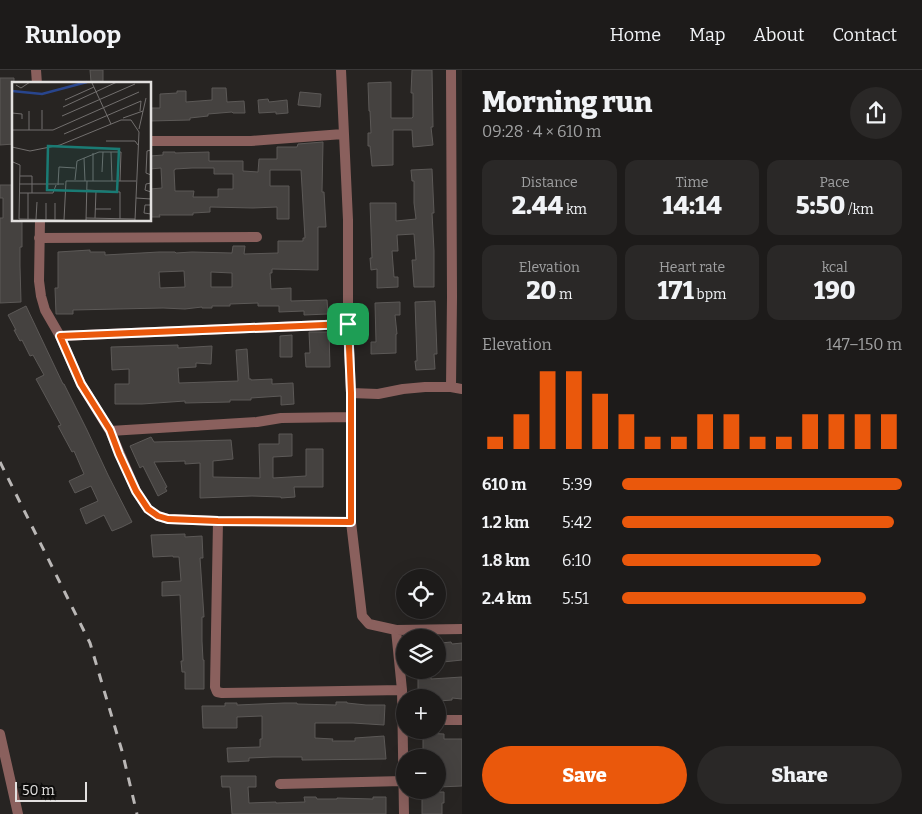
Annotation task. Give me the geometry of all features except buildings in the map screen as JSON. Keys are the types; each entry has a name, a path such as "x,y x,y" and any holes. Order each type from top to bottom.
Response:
{"street":[{"path":"341,70 348,220 351,522 362,616 369,624 396,630"},
{"path":"451,70 457,297 451,387"},
{"path":"151,142 251,141 343,134"},
{"path":"40,221 39,281 40,296 45,310 60,336 81,384 110,430 136,491 148,509 158,516 168,519 351,522"},
{"path":"39,238 257,237"},
{"path":"60,336 348,324"},
{"path":"351,393 378,394 425,387 462,388"},
{"path":"110,430 257,422 281,418 351,417"},
{"path":"218,521 215,687 217,692 396,690"},
{"path":"446,629 462,629"},
{"path":"446,720 462,720"},
{"path":"0,734 18,814"},
{"path":"280,784 396,781"},
{"path":"404,799 404,814"}],"railway":[{"path":"0,462 90,643 122,751 137,814"}],"route":[{"path":"348,324 351,393 351,522 218,521 168,519 158,516 148,509 136,491 110,430 81,384 60,336 276,327 348,324"}]}
